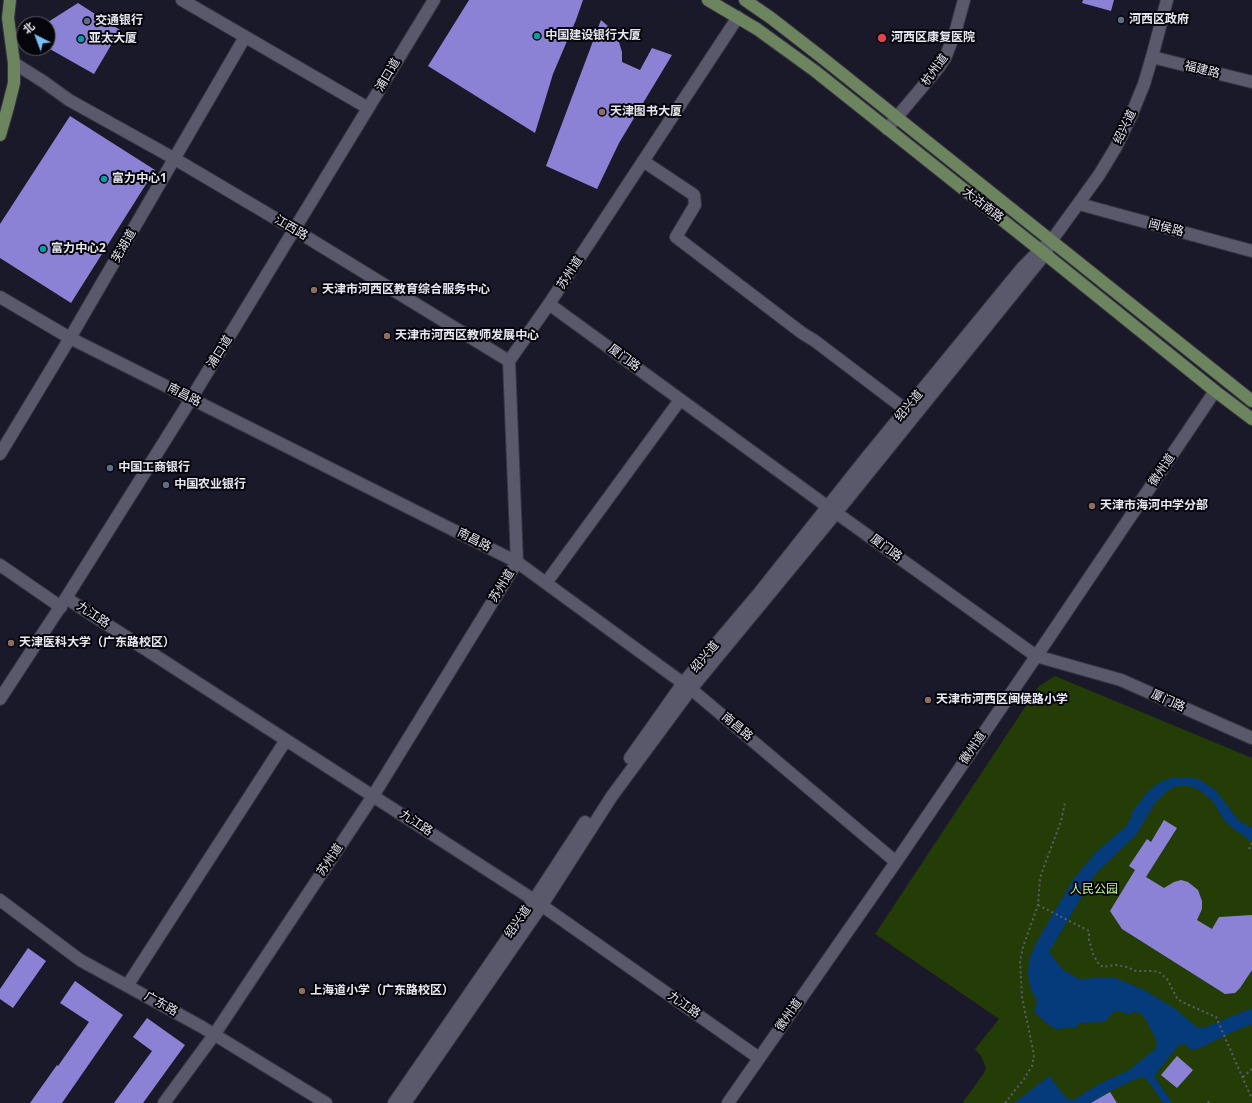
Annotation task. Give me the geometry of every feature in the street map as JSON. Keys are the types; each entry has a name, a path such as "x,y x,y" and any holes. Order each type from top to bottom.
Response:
{"main road":[{"path":"0,135 14,83 14,63 8,18 10,0"},
{"name":"大沽南路","path":"708,0 757,29 802,62 1252,419"},
{"name":"大沽南路","path":"745,0 796,37 1252,401"}],"street":[{"path":"182,0 368,108"},
{"name":"浦口道","path":"0,699 64,602 191,399 434,0"},
{"name":"杭州道","path":"887,129 946,58 964,0"},
{"name":"绍兴道","path":"405,1103 538,902 604,794 759,593 832,510 1052,240 1079,204 1099,175 1131,116 1144,84 1167,0"},
{"name":"苏州道","path":"164,1103 214,1035 373,796 517,562 510,361 644,161 738,17"},
{"name":"芜湖道","path":"0,454 70,338 246,37"},
{"name":"福建路","path":"1152,57 1252,82"},
{"name":"江西路","path":"14,63 69,100 175,159 295,230 510,361"},
{"path":"644,161 694,195 695,205 676,236 802,333 815,341 906,410"},
{"name":"闽侯路","path":"1079,204 1252,251"},
{"name":"绍兴道","path":"832,510 906,410 1017,274 1042,252"},
{"name":"南昌路","path":"0,297 70,338 517,562 687,686 896,862"},
{"name":"厦门路","path":"549,304 1036,656 1121,680 1252,738"},
{"name":"徽州道","path":"728,1103 896,862 1215,391"},
{"path":"546,583 680,400"},
{"name":"九江路","path":"0,565 64,602 286,740 538,902 759,1058"},
{"path":"127,986 286,740"},
{"name":"广东路","path":"0,900 80,960 202,1027 326,1103"},
{"name":"绍兴道","path":"394,1103 538,902"}],"path":[{"path":"1005,1103 1024,1079 1032,1066 1034,1055 1022,997 1020,961 1038,904 1040,878 1061,821 1065,802"},
{"path":"1248,849 1252,843"},
{"path":"1038,904 1089,931 1089,940 1093,954 1098,963 1103,967 1116,965 1127,967 1136,971 1152,970 1159,972 1167,979 1177,998 1182,1002 1216,1017 1252,1099"},
{"path":"1242,1077 1252,1069"}],"green space":[{"name":"人民公园","path":"1055,676 1252,758 1252,1103 965,1103 963,1102 986,1068 981,1056 975,1049 999,1019 875,934 1039,686"}],"water":[{"path":"1185,777 1199,779 1216,791 1238,820 1252,828 1252,842 1230,826 1223,819 1213,801 1198,789 1188,786 1177,786 1168,790 1155,803 1136,835 1095,874 1049,952 1062,969 1079,979 1113,977 1144,990 1174,1008 1198,1028 1203,1028 1252,1008 1252,1024 1200,1048 1191,1050 1185,1044 1178,1046 1154,1076 1172,1103 1163,1103 1145,1078 1140,1077 1112,1090 1091,1103 1014,1103 1049,1076 1066,1098 1071,1100 1075,1099 1097,1085 1129,1070 1155,1049 1157,1042 1146,1020 1141,1014 1134,1011 1132,1014 1115,1011 1104,1022 1078,1023 1078,1027 1057,1029 1050,1026 1034,1012 1037,1001 1031,990 1028,975 1029,960 1036,943 1074,878 1096,852 1125,827 1130,820 1132,812 1149,790 1160,782 1171,778"}],"building":[{"path":"469,0 583,0 553,74 535,133 428,66"},
{"name":"河西区政府","path":"1083,0 1114,0 1111,11 1082,3"},
{"name":"亚太大厦","path":"78,3 120,30 94,74 56,53 56,17"},
{"name":"天津图书大厦","path":"601,20 609,27 619,42 622,52 622,62 640,70 652,48 672,55 619,143 597,189 546,166"},
{"path":"70,116 155,170 71,303 0,258 0,224"},
{"path":"1164,820 1177,828 1146,877 1164,888 1181,880 1188,882 1198,890 1202,901 1202,909 1197,920 1212,929 1219,917 1252,915 1252,970 1235,993 1225,994 1122,929 1110,911 1135,870 1129,866 1147,839 1151,842"},
{"path":"28,948 46,961 13,1008 0,999 0,989"},
{"path":"75,981 123,1015 62,1103 30,1103 89,1022 60,1003"},
{"path":"147,1018 185,1045 143,1103 114,1103 152,1051 133,1037"},
{"path":"1177,1056 1193,1070 1177,1088 1161,1075"},
{"path":"1110,1092 1117,1103 1091,1103"}],"place":[{"name":"河西区政府","path":"1121,20"},
{"name":"交通银行","path":"87,21"},
{"name":"中国建设银行大厦","path":"537,36"},
{"name":"河西区康复医院","path":"882,38"},
{"name":"亚太大厦","path":"81,39"},
{"name":"天津图书大厦","path":"602,112"},
{"name":"富力中心1","path":"104,179"},
{"name":"富力中心2","path":"43,249"},
{"name":"天津市河西区教育综合服务中心","path":"314,290"},
{"name":"天津市河西区教师发展中心","path":"387,336"},
{"name":"中国工商银行","path":"110,468"},
{"name":"中国农业银行","path":"166,485"},
{"name":"天津市海河中学分部","path":"1092,506"},
{"name":"天津医科大学（广东路校区）","path":"11,643"},
{"name":"天津市河西区闽侯路小学","path":"928,700"},
{"name":"上海道小学（广东路校区）","path":"302,991"}]}
